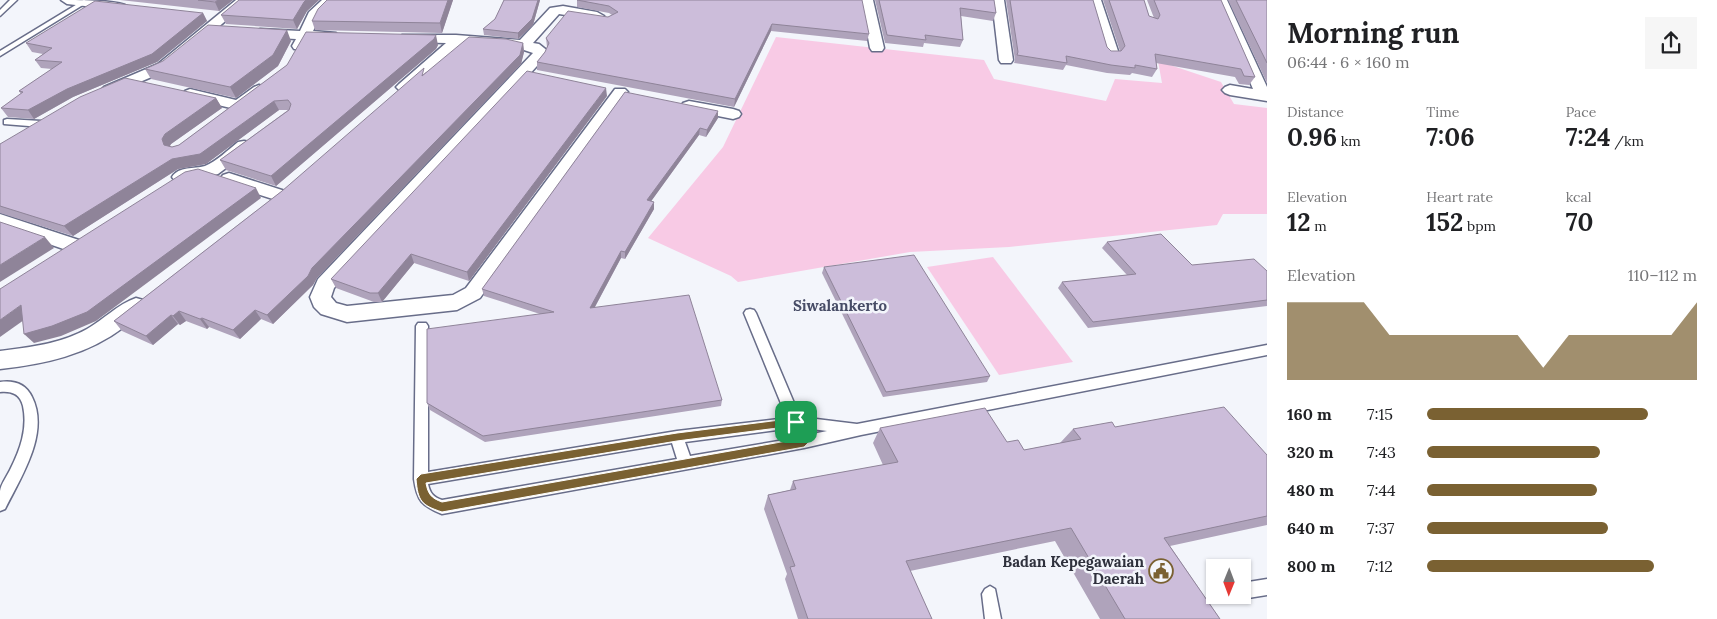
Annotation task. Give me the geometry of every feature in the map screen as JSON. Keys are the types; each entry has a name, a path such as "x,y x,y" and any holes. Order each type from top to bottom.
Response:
{"street":[{"path":"67,0 133,8"},
{"path":"94,96 132,82 164,67 205,22 224,24 244,0"},
{"path":"293,59 314,15 330,0"},
{"path":"867,0 877,48"},
{"path":"998,0 1006,60"},
{"path":"1095,0 1112,54"},
{"path":"1222,0 1265,96"},
{"path":"523,44 558,10 609,19"},
{"path":"246,32 343,37"},
{"path":"391,38 459,39 523,44 538,48 542,52 325,284 320,292 320,301 325,307 347,314 457,302 473,293 612,91 639,96"},
{"path":"392,97 459,39"},
{"path":"522,73 541,78"},
{"path":"132,82 152,86"},
{"path":"224,116 271,82"},
{"path":"171,90 239,105"},
{"path":"1230,90 1265,96"},
{"path":"677,103 733,114"},
{"path":"16,138 57,115"},
{"path":"207,172 256,137"},
{"path":"169,185 184,174 207,172 286,190 261,209"},
{"path":"0,220 83,241 58,257"},
{"path":"0,360 61,350 82,342 105,329 150,295"}],"lane":[{"path":"0,14 14,0"},
{"path":"0,54 84,2"},
{"path":"2,123 41,124"},
{"path":"750,313 804,442"},
{"path":"422,326 421,479 423,496 431,503 442,507 804,442 861,429 1267,350"},
{"path":"0,387 16,387 26,396 31,410 32,423 24,454 0,504"},
{"path":"421,479 677,437 796,422 861,429"},
{"path":"677,437 685,463"},
{"path":"1251,590 1267,587"},
{"path":"990,594 993,619"}],"shaded area":[{"path":"776,37 984,60 994,79 1106,101 1115,79 1162,83 1158,61 1221,82 1234,104 1267,108 1267,214 1223,214 1217,225 1009,247 910,252 738,282 731,276 648,238 723,147"},
{"path":"993,257 1073,362 999,375 927,267"}],"building":[{"path":"198,0 218,0 215,2"},
{"path":"239,0 306,0 293,20 221,15"},
{"path":"327,0 448,0 440,23 312,21 318,9"},
{"path":"504,0 538,0 532,19 518,33 483,29 495,19"},
{"path":"577,0 862,0 869,34 772,24 735,99 537,62 549,43 546,38 568,11 608,17 618,12 609,6"},
{"path":"879,0 994,0 996,13 960,8 963,40 925,35 926,40 887,35"},
{"path":"1010,0 1093,0 1107,47 1111,51 1121,51 1125,46 1109,0 1144,0 1149,16 1158,19 1160,15 1154,0 1221,0 1255,77 1244,76 1241,69 1155,54 1157,69 1135,65 1135,68 1111,65 1066,56 1067,63 1017,55"},
{"path":"1236,0 1267,0 1267,63"},
{"path":"95,1 203,13 152,54 67,89 28,110 1,108 23,92 19,91 62,62 35,60 52,48 26,43"},
{"path":"208,25 287,30 273,55 230,87 145,69 163,61"},
{"path":"306,32 436,35 434,39 271,176 220,160 289,110 291,104 288,100 274,101 200,154 172,159 64,226 0,206 0,144 80,97 125,78 216,98 165,134 162,139 164,145 172,147 179,145 287,65"},
{"path":"469,37 506,39 523,43 520,55 312,268 308,276 267,315 255,310 233,330 179,311 173,316 171,315 146,336 114,321 282,191 424,68 422,76"},
{"path":"527,71 606,88 467,272 411,254 378,293 370,293 331,279"},
{"path":"625,92 718,111 707,130 700,128 647,200 654,202 625,252 621,251 590,308 689,295 722,400 483,436 427,403 427,329 554,312 482,289"},
{"path":"198,169 256,188 87,312 52,326 24,334 21,305 0,320 0,289 185,172"},
{"path":"0,222 45,237 0,265"},
{"path":"1161,234 1192,265 1254,259 1267,271 1267,300 1093,322 1062,282 1136,274 1107,242"},
{"path":"914,255 990,376 886,392 824,267"},
{"path":"1224,407 1267,455 1267,516 1164,538 1206,599 1206,604 1210,604 1220,619 1125,619 1071,528 906,561 932,619 808,619 790,567 795,566 768,495 796,489 793,481 898,462 880,428 985,408 1007,442 1018,440 1024,450 1081,439 1073,429 1112,422 1115,427"}],"place":[{"name":"Badan Kepegawaian Daerah","path":"1161,571"}],"district":[{"name":"Siwalankerto","path":"840,306"}],"route":[{"path":"796,422 804,442 442,507 431,503 423,496 421,479 677,437 796,422"}]}
